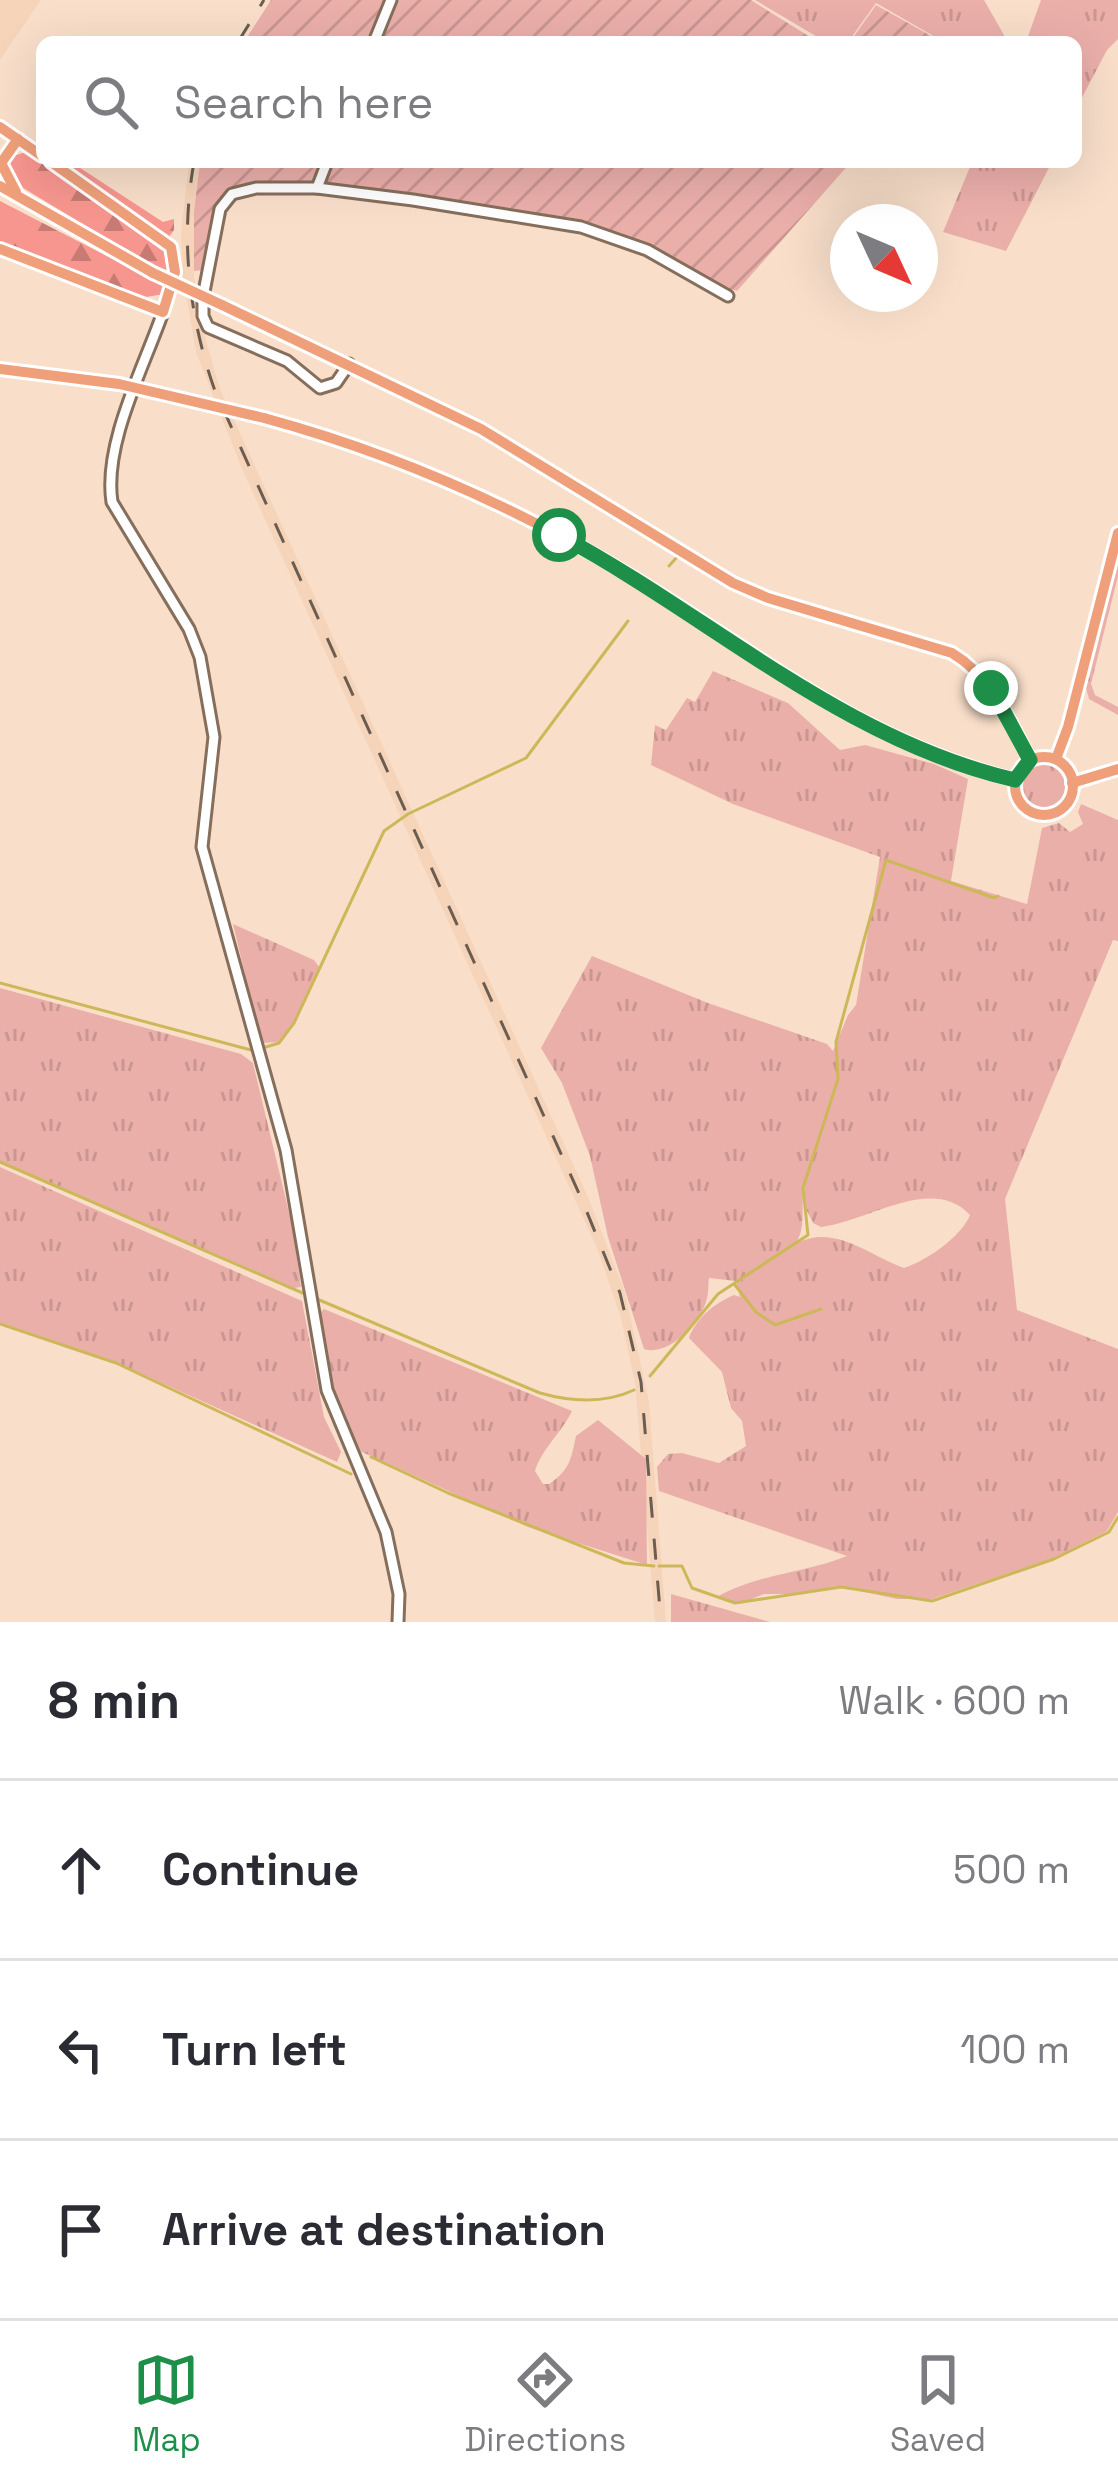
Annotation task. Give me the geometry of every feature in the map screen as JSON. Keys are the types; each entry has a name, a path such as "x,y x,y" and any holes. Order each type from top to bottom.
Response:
{"main road":[{"path":"0,127 36,152"},
{"path":"18,139 1,163 8,182 24,202"},
{"path":"0,249 163,312 175,272 171,247 59,168"},
{"path":"0,187 153,273 520,450 733,583 960,658 991,688 1030,760"},
{"path":"0,197 24,202"},
{"path":"0,369 119,385 264,418 380,454 521,515 632,577 848,716 936,756 1015,780"},
{"path":"1056,759 1118,533"},
{"path":"1015,780 1021,804 1043,815 1065,805 1072,783 1067,769 1056,759 1030,760"},
{"path":"1015,780 1030,760"},
{"path":"1072,783 1118,769"}],"street":[{"path":"376,36 391,0"},
{"path":"317,188 325,168"},
{"path":"349,364 337,383 320,388 287,361 214,332 203,316 206,275 220,209 232,194 267,187 317,188 602,231 647,250 728,296"},
{"path":"163,312 114,452 108,477 112,502 189,629 200,657 214,737 202,847 286,1150 327,1390 386,1532 399,1594 398,1622"}],"shaded area":[{"path":"0,0 41,0 0,60"},
{"path":"188,168 199,168 194,276 201,323 220,389 588,1197 625,1292 649,1402 666,1622 655,1622 635,1383 621,1318 597,1248 242,469 196,352 181,234"}],"green space":[{"path":"271,0 751,0 808,36 248,36"},
{"path":"755,0 984,0 1005,36 934,36 876,3 852,36 816,36"},
{"path":"1041,0 1118,0 1118,39 1107,50 1082,98 1082,36 1028,36"},
{"path":"876,5 931,36 854,36"},
{"path":"26,152 36,159 36,168 50,168 153,237 169,257 169,271 144,261 15,183 8,163"},
{"path":"65,168 80,168 163,222 174,219 168,238"},
{"path":"199,168 846,168 737,291 702,281 615,235 317,188 230,191 202,270 194,271"},
{"path":"970,168 1049,168 1006,251 943,232"},
{"path":"0,201 167,287 164,294 146,297 15,252 0,243"},
{"path":"1118,552 1118,576 1091,684 1095,695 1118,707 1118,715 1089,699 1084,681"},
{"path":"713,671 788,703 840,750 865,745 968,779 951,881 1027,904 1042,828 1059,823 1070,832 1083,824 1078,812 1081,804 1118,820 1118,941 1113,940 1005,1199 1017,1310 1118,1349 1118,1512 1107,1531 1054,1558 932,1599 897,1599 837,1586 801,1594 764,1594 739,1604 717,1597 748,1583 847,1556 659,1491 657,1467 668,1454 719,1463 746,1446 742,1421 731,1408 722,1372 689,1338 713,1307 734,1295 740,1297 736,1281 709,1278 704,1307 691,1327 664,1348 644,1349 608,1237 590,1156 562,1083 541,1048 592,956 827,1044 833,1051 856,1005 880,857 733,804 651,765 655,725 666,730 687,698 695,702","holes":["805,1180 804,1205 813,1223 821,1227 918,1199 955,1204 970,1215 942,1247 904,1268 836,1239 809,1238 795,1244 801,1230"]},
{"path":"1044,763 1060,770 1067,786 1060,802 1044,809 1028,802 1021,786 1028,770"},
{"path":"233,924 314,960 320,968 292,1026 278,1042 263,1043 260,1038"},
{"path":"0,988 241,1054 253,1063 293,1229 301,1287 294,1288 0,1162"},
{"path":"0,1167 302,1301 324,1417 341,1452 337,1462 115,1362 0,1323"},
{"path":"324,1309 572,1411 538,1463 535,1471 543,1484 561,1474 576,1436 598,1420 646,1459 647,1565 528,1527 353,1448 334,1399 318,1314"},
{"path":"671,1594 770,1622 671,1622"}],"waterway":[{"path":"669,566 677,557"},
{"path":"266,1047 279,1043 294,1023 384,831 408,814 526,758 628,621"},
{"path":"650,1376 718,1294 808,1235 803,1188 838,1079 836,1042 886,860 998,896"},
{"path":"0,983 251,1050"},
{"path":"0,1162 305,1294"},
{"path":"735,1285 756,1312 775,1325 821,1309"},
{"path":"317,1299 540,1393 588,1400 634,1390"},
{"path":"0,1324 116,1363 351,1474"},
{"path":"371,1457 624,1563 654,1566"},
{"path":"659,1566 682,1566 692,1588 735,1603 841,1587 932,1601 1054,1559 1109,1532 1118,1517"}],"railway":[{"path":"242,36 264,0"},
{"path":"193,168 188,220 190,278 215,391 620,1293 641,1382 661,1622"}],"route":[{"path":"559,535 668,599 848,716 899,742 1015,780 1030,760 991,688"}]}
